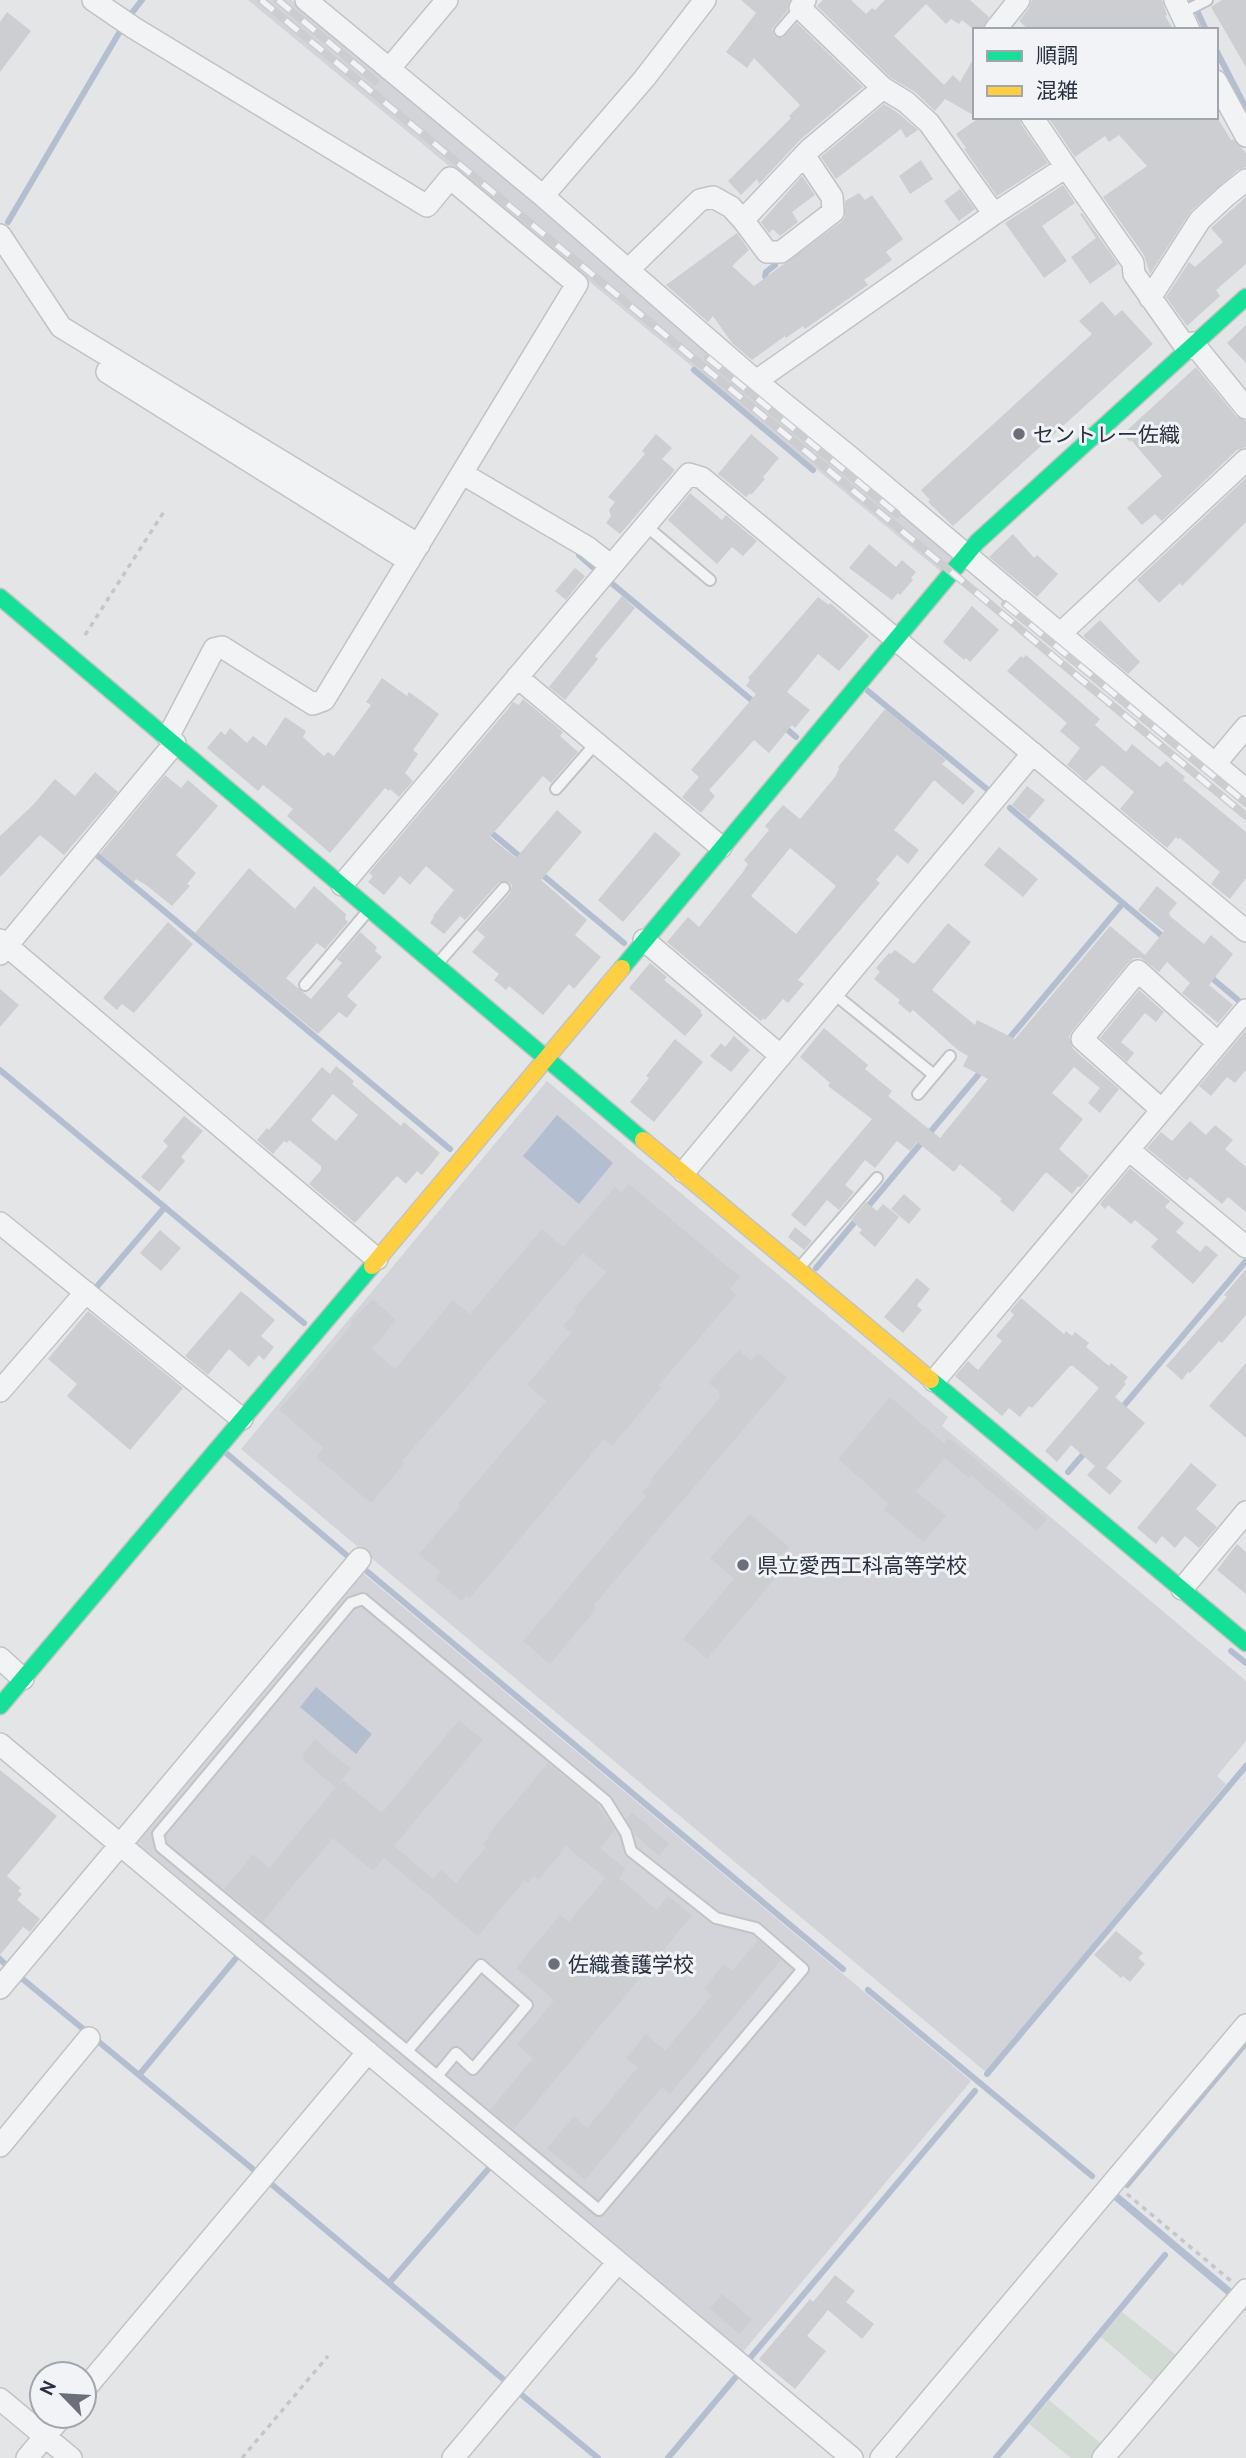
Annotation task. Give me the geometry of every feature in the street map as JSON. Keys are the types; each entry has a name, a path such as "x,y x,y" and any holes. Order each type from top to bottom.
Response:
{"street":[{"path":"93,0 427,206 450,178 577,284 324,700 313,704 222,647 214,649 171,740 2,947 377,1259"},
{"path":"306,0 543,196 756,381 1246,790"},
{"path":"389,69 447,0"},
{"path":"543,196 644,79 705,0"},
{"path":"997,28 1019,0"},
{"path":"802,4 883,88 906,102 929,123 993,214"},
{"path":"1218,85 1245,132"},
{"path":"743,220 804,155 883,88"},
{"path":"1033,119 1133,262 1134,274 1150,298 1246,408"},
{"path":"629,269 700,200 713,197 731,207 766,252 781,252 834,212 832,197 804,155"},
{"path":"756,381 993,214 1066,167"},
{"path":"1150,298 1200,220 1246,180"},
{"path":"0,235 61,327 114,359 107,372 414,553"},
{"path":"0,1706 546,1059 966,555 1246,297"},
{"path":"1060,634 1246,460"},
{"path":"463,474 587,547 610,565"},
{"path":"342,885 689,474 702,478 1246,931"},
{"path":"0,597 546,1059 1246,1643"},
{"path":"517,677 721,847"},
{"path":"1215,764 1246,727"},
{"path":"684,1172 1033,753"},
{"path":"645,940 781,1056"},
{"path":"1162,1110 1082,1039 1138,971 1218,1043"},
{"path":"934,1381 1246,1010"},
{"path":"1129,1150 1246,1247"},
{"path":"0,1223 242,1419"},
{"path":"0,1391 86,1292"},
{"path":"1182,1588 1246,1512"},
{"path":"0,1988 360,1559"},
{"path":"0,1658 23,1679"},
{"path":"0,1744 852,2458"},
{"path":"881,2458 1246,2025"},
{"path":"0,2146 89,2038"},
{"path":"98,2373 368,2052"},
{"path":"453,2458 618,2262"},
{"path":"1104,2458 1242,2295"},
{"path":"0,2399 71,2458"},
{"path":"27,2458 51,2430"}],"lane":[{"path":"1183,13 1204,1"},
{"path":"780,31 802,4"},
{"path":"645,525 710,580"},
{"path":"556,789 596,743"},
{"path":"436,965 504,888"},
{"path":"305,985 370,909"},
{"path":"833,993 934,1075"},
{"path":"918,1094 950,1056"},
{"path":"799,1268 877,1178"},
{"path":"363,1599 606,1801 626,1833 631,1851 716,1918 756,1928 803,1969 599,2210 432,2072 161,1847 158,1834 351,1603 363,1599"},
{"path":"407,2051 481,1965 527,2005 473,2068 456,2053 411,2088"}],"path":[{"path":"71,657 165,510"},
{"path":"1113,2183 1242,2295"},
{"path":"242,2458 328,2356"}],"shaded area":[{"path":"248,0 291,0 960,556 945,575"},
{"name":"県立愛西工科高等学校","path":"547,1081 948,1417 942,1426 1246,1681 1246,1741 1217,1776 1226,1784 986,2072 241,1449"},
{"name":"佐織養護学校","path":"359,1570 971,2081 742,2353 137,1847 136,1836"},
{"path":"1122,2312 1180,2358 1158,2385 1101,2337"},
{"path":"1049,2400 1105,2447 1096,2458 1071,2458 1029,2424"}],"water":[{"path":"557,1115 613,1163 579,1204 523,1156"},
{"path":"316,1687 372,1734 356,1754 300,1707"},
{"path":"1119,2194 1246,2301 1246,2311 1114,2200"}],"building":[{"path":"741,0 790,0 787,11 772,29 774,36 783,38 797,23 863,87 801,139 759,184 757,179 741,195 728,181 791,118 789,116 800,105 754,58 747,68 726,52 756,13"},
{"path":"823,0 851,0 866,14 872,8 875,10 885,0 970,0 989,17 983,28 973,29 962,20 959,24 951,19 946,24 926,4 894,36 944,85 953,75 960,82 973,59 973,115 945,99 935,111 915,92 891,78 817,6"},
{"path":"1032,0 1162,0 1167,15 1165,16 1173,28 1027,28 1019,21"},
{"path":"1222,0 1246,0 1246,67 1211,7"},
{"path":"7,12 31,31 0,72 0,22"},
{"path":"884,104 918,130 906,138 901,129 836,179 821,157"},
{"path":"977,119 1020,119 1048,163 997,196 956,134"},
{"path":"1049,119 1218,119 1231,140 1246,153 1246,167 1238,170 1191,211 1150,274 1144,255 1103,197 1147,166 1119,135 1109,142 1105,136 1075,157"},
{"path":"921,160 933,179 910,194 899,176"},
{"path":"802,176 815,195 792,212 798,222 780,236 773,229 769,233 761,222"},
{"path":"1063,185 1075,203 1042,226 1067,261 1044,278 1005,223"},
{"path":"960,189 975,209 959,221 944,201"},
{"path":"859,193 865,200 872,195 903,239 886,252 892,260 864,280 868,285 805,329 803,326 786,338 785,336 752,360 732,343 713,316 708,322 666,285 737,233 749,250 732,266 754,286 841,222 845,217 845,201"},
{"path":"1246,197 1246,264 1216,290 1220,296 1187,326 1166,297 1189,262 1195,267 1223,242 1211,228"},
{"path":"1082,213 1118,264 1090,284 1071,257 1096,238 1080,214"},
{"name":"セントレー佐織","path":"1102,301 1115,316 1122,310 1153,344 953,526 928,502 930,500 921,490 1092,334 1079,321"},
{"path":"1246,325 1246,363 1227,343"},
{"path":"1196,367 1236,416 1246,421 1246,447 1237,450 1162,521 1155,514 1142,525 1127,508 1162,476 1123,434"},
{"path":"656,434 672,448 662,459 675,470 620,534 606,523 611,516 609,510 615,502 608,497 645,454 642,451"},
{"path":"751,434 779,458 763,477 765,479 746,497 718,474"},
{"path":"1246,478 1246,522 1182,586 1180,583 1159,603 1137,580"},
{"path":"690,493 722,520 726,515 757,541 743,556 732,547 717,564 668,520"},
{"path":"1013,534 1034,558 1037,555 1058,574 1037,597 989,557"},
{"path":"869,544 896,567 902,560 916,572 911,578 913,580 892,600 849,568"},
{"path":"575,568 585,576 566,600 555,591"},
{"path":"622,596 635,608 595,656 598,659 565,700 549,687"},
{"path":"818,597 829,605 830,603 869,636 839,671 818,654 787,692 810,710 795,728 792,725 769,753 754,740 709,790 715,796 701,813 682,797 699,777 691,770 756,694 746,686 750,680 748,678"},
{"path":"972,606 999,630 970,662 943,642"},
{"path":"1100,620 1140,662 1128,674 1083,636"},
{"path":"1026,655 1100,719 1095,725 1126,752 1132,744 1160,767 1166,761 1185,777 1183,780 1246,832 1246,878 1230,899 1211,884 1220,872 1180,838 1176,837 1167,848 1120,809 1134,792 1102,765 1086,781 1067,765 1080,748 1060,731 1067,723 1007,671 1021,656 1023,658"},
{"path":"382,678 407,696 409,692 439,714 413,750 418,754 405,773 413,781 399,797 385,788 330,853 287,816 293,809 263,785 258,791 207,748 221,731 225,735 230,728 247,743 253,736 266,746 285,717 306,731 303,737 324,756 328,752 334,756 371,705 366,702"},
{"path":"523,699 563,732 560,736 578,752 551,783 543,776 490,837 516,858 557,810 582,832 541,880 587,920 575,935 601,957 574,989 569,984 543,1015 509,986 506,990 494,980 499,974 472,952 485,937 477,930 510,893 512,886 509,882 499,882 465,920 460,916 444,934 430,923 454,890 426,866 410,885 400,876 384,895 368,882 373,876 369,873 513,702 519,705"},
{"path":"885,709 946,760 942,764 975,791 963,805 934,780 894,830 919,850 908,864 897,855 876,880 880,883 798,980 804,984 788,1003 783,999 765,1020 763,1018 761,1021 667,942 688,917 699,927 743,872 748,864 744,860 769,830 765,826 783,805 800,819 835,777 838,767","holes":["790,848 836,886 796,934 751,896"]},
{"path":"95,772 118,792 64,855 40,835 0,877 0,836 33,805 55,779 75,796"},
{"path":"165,775 181,788 188,780 218,806 176,855 196,873 187,884 190,886 172,906 146,885 136,879 134,882 100,854"},
{"path":"1027,786 1045,800 1029,819 1012,805"},
{"path":"655,832 681,854 623,922 598,900"},
{"path":"999,847 1038,879 1023,897 984,865"},
{"path":"249,868 295,909 314,886 346,914 345,919 348,922 325,949 317,943 286,978 311,999 342,963 337,959 360,932 377,947 375,951 382,957 347,996 357,1005 347,1018 339,1012 318,1034 195,933"},
{"path":"1157,886 1177,903 1169,913 1171,917 1204,944 1211,935 1233,954 1209,985 1233,1005 1218,1023 1182,993 1190,983 1167,962 1159,972 1141,958 1134,958 1128,963 1069,1037 1073,1049 1119,1089 1100,1113 1088,1103 1100,1088 1074,1067 1052,1093 1083,1119 1059,1149 1089,1176 1080,1187 1072,1194 1046,1172 1013,1212 1000,1201 1002,1199 960,1164 954,1172 917,1142 910,1151 897,1141 875,1168 865,1160 845,1185 854,1192 839,1210 827,1200 805,1227 791,1215 872,1119 828,1086 830,1083 800,1057 824,1028 868,1065 865,1069 892,1091 888,1096 940,1138 988,1079 963,1066 968,1056 913,1010 910,1013 898,1003 900,1000 874,979 880,972 876,968 889,953 895,950 914,964 948,923 971,942 932,990 975,1025 977,1020 1015,1039 1110,926 1145,955 1164,931 1138,910"},
{"path":"168,922 193,944 134,1013 122,1004 117,1010 103,998"},
{"path":"650,963 667,977 664,980 702,1011 700,1012 703,1015 685,1036 629,988"},
{"path":"0,989 19,1005 0,1027"},
{"path":"1139,990 1164,1012 1156,1022 1145,1013 1121,1042 1134,1053 1127,1062 1100,1038"},
{"path":"1246,1030 1246,1070 1235,1083 1227,1077 1211,1096 1199,1086"},
{"path":"734,1036 750,1050 731,1072 710,1056 721,1043 725,1047"},
{"path":"675,1039 703,1062 654,1122 630,1102"},
{"path":"336,1066 354,1081 352,1084 401,1126 404,1122 440,1153 422,1175 417,1171 406,1184 397,1176 355,1223 309,1184 321,1170 321,1166 289,1140 287,1143 284,1141 273,1154 257,1140 267,1128 269,1130 322,1067 330,1074","holes":["333,1094 358,1115 336,1141 311,1120"]},
{"path":"184,1116 203,1131 181,1157 185,1161 159,1192 141,1177 168,1146 163,1141"},
{"path":"1190,1121 1206,1135 1215,1125 1233,1140 1225,1149 1246,1167 1246,1212 1228,1197 1222,1204 1190,1177 1187,1181 1147,1148 1161,1132 1172,1141"},
{"path":"1130,1168 1170,1201 1165,1207 1184,1223 1176,1232 1200,1252 1206,1245 1218,1255 1193,1284 1151,1247 1158,1239 1135,1220 1131,1224 1108,1205 1105,1209 1100,1204"},
{"path":"629,1184 740,1277 730,1289 736,1295 658,1386 661,1388 612,1446 604,1439 470,1598 467,1595 462,1601 435,1579 441,1572 419,1554 546,1401 527,1385 571,1333 563,1326 606,1272 583,1253 402,1461 405,1463 371,1503 316,1457 324,1448 279,1410 352,1324 350,1322 373,1299 396,1320 372,1349 395,1369 453,1300 470,1314 542,1229 563,1247 615,1187 621,1193"},
{"path":"904,1194 921,1209 909,1224 891,1209"},
{"path":"866,1202 877,1211 883,1204 899,1217 875,1247 859,1233 862,1230 851,1220"},
{"path":"795,1227 812,1241 804,1250 788,1237"},
{"path":"160,1230 181,1248 161,1271 140,1253"},
{"path":"1246,1269 1246,1315 1222,1343 1219,1341 1182,1380 1166,1366 1227,1297 1224,1295"},
{"path":"917,1278 930,1289 917,1306 922,1310 903,1333 884,1317"},
{"path":"241,1291 275,1320 261,1336 274,1347 264,1360 259,1355 249,1367 229,1349 208,1375 185,1356"},
{"path":"1021,1298 1064,1334 1066,1331 1072,1336 1075,1332 1089,1343 1086,1347 1128,1377 1124,1382 1126,1384 1115,1397 1145,1423 1106,1468 1122,1481 1110,1495 1087,1475 1095,1466 1071,1445 1057,1462 1045,1451 1099,1388 1073,1366 1020,1417 1009,1408 1002,1416 955,1376 968,1361 978,1370 1002,1341 996,1336 1014,1315 1010,1311"},
{"path":"88,1311 183,1388 130,1450 67,1396 77,1384 48,1359"},
{"path":"739,1350 751,1361 758,1353 787,1378 593,1606 596,1608 550,1664 523,1641 646,1496 642,1493 651,1479 721,1396 718,1394 720,1392 708,1383"},
{"path":"1246,1363 1246,1438 1209,1406"},
{"path":"890,1397 944,1443 948,1438 951,1439 1047,1519 1037,1531 971,1475 969,1478 945,1458 916,1491 946,1516 924,1542 884,1510 889,1504 838,1459"},
{"path":"1191,1463 1217,1485 1196,1509 1217,1527 1199,1548 1185,1536 1175,1548 1162,1536 1156,1544 1137,1528"},
{"path":"750,1514 789,1547 769,1569 777,1576 707,1659 683,1639 734,1579 710,1558"},
{"path":"1237,1544 1246,1552 1246,1594 1217,1570"},
{"path":"459,1720 483,1740 394,1846 433,1879 441,1870 456,1883 486,1847 483,1845 489,1838 487,1836 548,1763 596,1803 615,1830 600,1848 626,1869 619,1878 657,1910 668,1896 692,1916 514,2129 490,2110 533,2058 517,2045 554,2000 516,1968 560,1915 569,1922 605,1878 566,1846 539,1880 534,1876 528,1883 525,1880 478,1936 384,1858 373,1871 333,1838 263,1921 224,1889 253,1854 269,1868 342,1780 382,1813"},
{"path":"315,1739 351,1769 335,1787 302,1759"},
{"path":"0,1770 57,1816 7,1876 21,1888 18,1891 22,1894 17,1900 40,1919 30,1932 23,1927 0,1955"},
{"path":"632,1812 669,1844 659,1856 635,1835 626,1819"},
{"path":"1116,1931 1143,1953 1138,1958 1145,1964 1130,1982 1123,1976 1121,1978 1094,1955"},
{"path":"758,1940 781,1960 670,2094 662,2087 585,2180 547,2148 574,2116 587,2128 638,2067 626,2058 646,2034 665,2051 712,1995 704,1989 724,1964 732,1971"},
{"path":"835,2275 855,2291 846,2302 874,2324 862,2339 828,2310 807,2336 826,2351 795,2389 759,2359 810,2299 813,2302"},
{"path":"722,2294 752,2319 739,2334 710,2309"}],"waterway":[{"path":"131,14 142,0"},
{"path":"1192,0 1205,28"},
{"path":"8,222 119,33"},
{"path":"1218,54 1246,108"},
{"path":"769,282 765,276 766,272 775,265"},
{"path":"694,370 813,470"},
{"path":"579,555 596,570"},
{"path":"609,581 755,703"},
{"path":"868,691 988,790"},
{"path":"782,725 796,737"},
{"path":"1010,808 1167,940"},
{"path":"488,830 523,859"},
{"path":"98,856 450,1149"},
{"path":"539,872 624,943"},
{"path":"1007,1041 1123,903"},
{"path":"1207,974 1238,1000"},
{"path":"865,1210 984,1068"},
{"path":"0,1070 304,1323"},
{"path":"94,1290 165,1207"},
{"path":"816,1268 858,1218"},
{"path":"1121,1409 1246,1261"},
{"path":"1068,1472 1087,1450"},
{"path":"226,1453 350,1558"},
{"path":"363,1568 843,1969"},
{"path":"1231,1651 1246,1663"},
{"path":"987,2074 1246,1766"},
{"path":"139,2075 237,1957"},
{"path":"0,1959 7,1966"},
{"path":"19,1976 254,2170"},
{"path":"868,1990 1092,2176"},
{"path":"1127,2185 1246,2043"},
{"path":"750,2358 975,2091"},
{"path":"389,2283 490,2167"},
{"path":"270,2183 503,2379"},
{"path":"996,2458 1165,2255"},
{"path":"668,2458 735,2378"},
{"path":"517,2391 598,2458"}],"railway":[{"path":"261,0 1246,816"},
{"path":"278,0 375,81"},
{"path":"708,358 897,514"},
{"path":"1005,604 1246,803"}],"traffic: fast":[{"path":"622,968 977,542 1246,297"},
{"path":"0,597 643,1140"},
{"path":"0,1706 372,1266"},
{"path":"931,1380 1246,1643"}],"traffic: slow":[{"path":"372,1266 622,968"},
{"path":"643,1140 931,1380"}],"place":[{"name":"セントレー佐織","path":"1019,434"},
{"name":"県立愛西工科高等学校","path":"743,1565"},
{"name":"佐織養護学校","path":"554,1964"}]}
